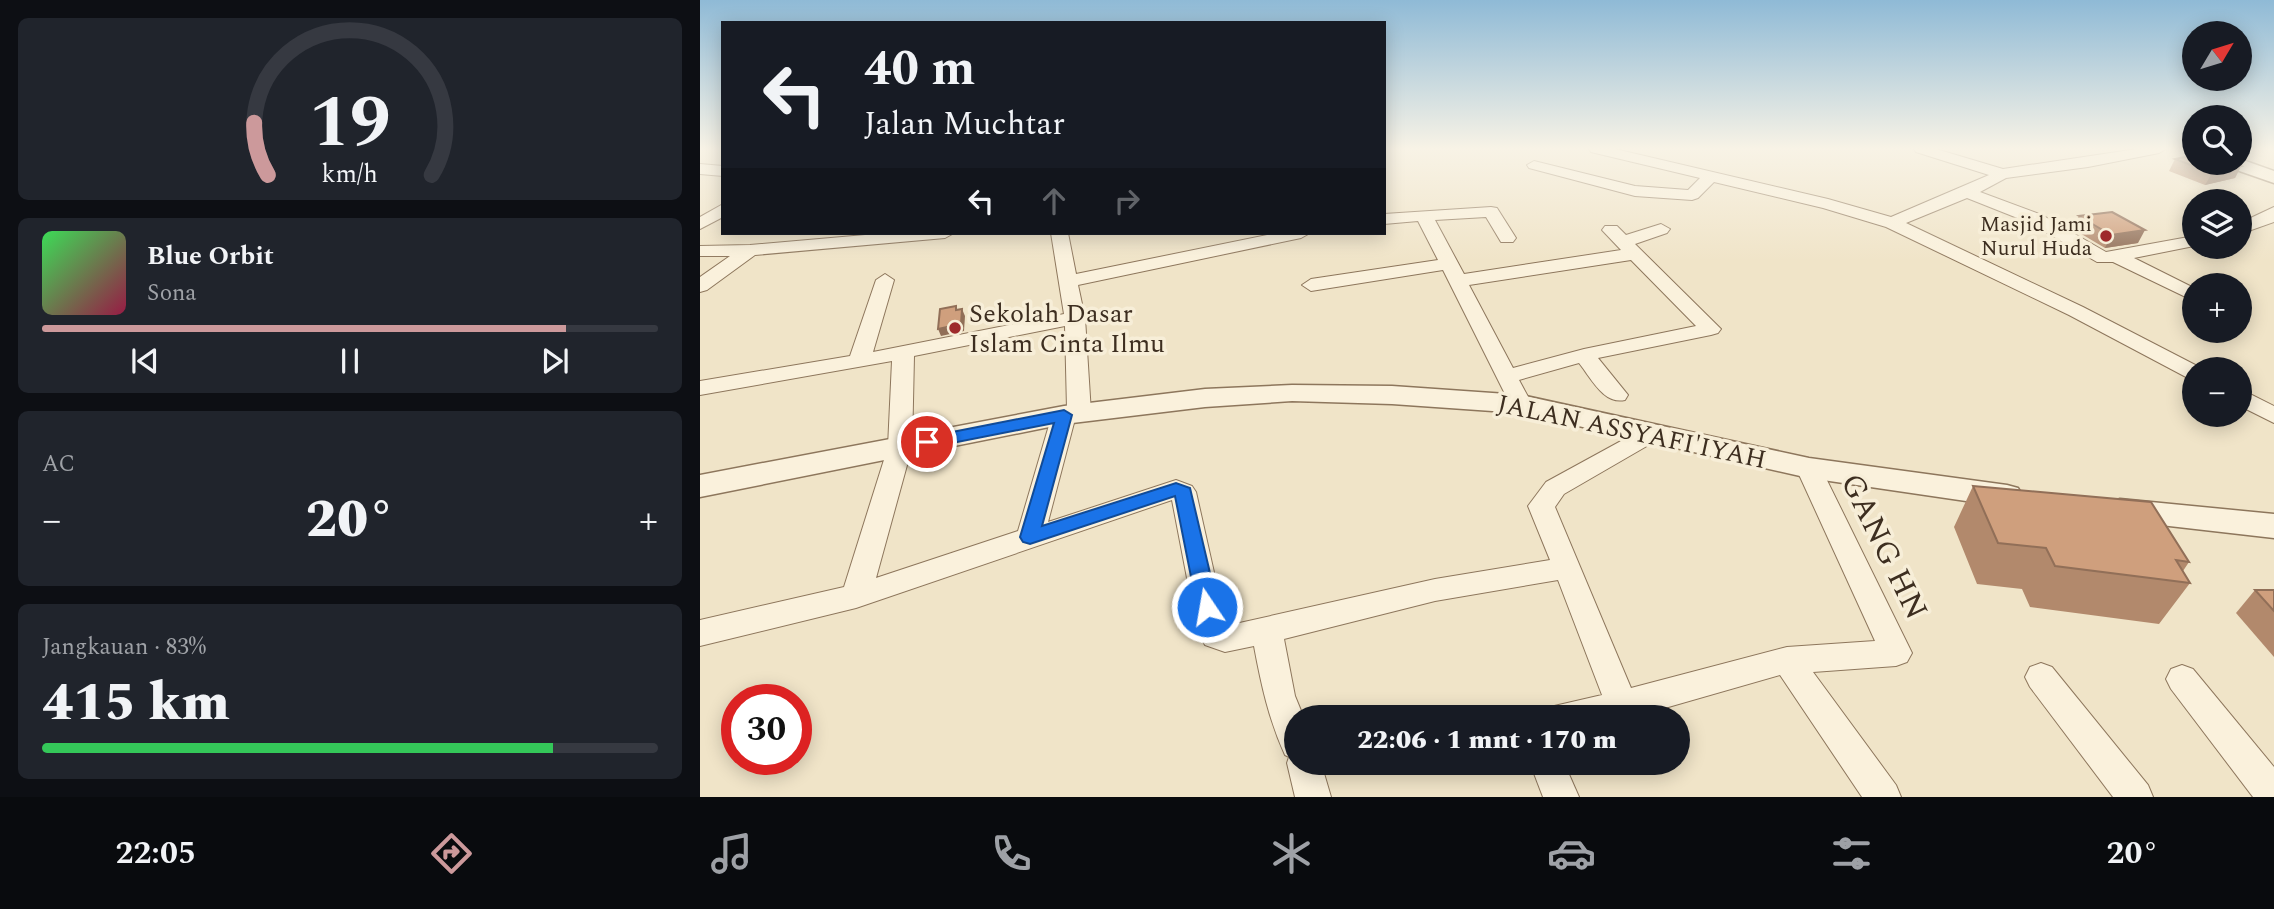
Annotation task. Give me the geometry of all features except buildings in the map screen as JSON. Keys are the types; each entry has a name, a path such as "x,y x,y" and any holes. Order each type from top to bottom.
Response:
{"street":[{"path":"1619,186 1646,193 1692,195 1701,186"},
{"path":"1747,186 1828,204 1892,223 2076,311 2182,366"},
{"path":"1892,223 1978,186"},
{"path":"1967,192 2036,219 2099,257 2118,257 2182,244"},
{"path":"700,224 721,210"},
{"path":"1386,219 1488,211 1494,214 1507,238"},
{"path":"2252,224 2268,218 2274,212"},
{"path":"1423,216 1521,404"},
{"path":"1458,281 1622,242 1661,229"},
{"path":"700,251 750,250 922,235"},
{"path":"1030,537 1071,414 1075,318 1067,282 1062,235"},
{"path":"1067,282 1291,235"},
{"path":"1508,376 1584,355 1711,329 1622,242"},
{"path":"700,286 750,250"},
{"path":"2118,257 2182,289"},
{"path":"1311,285 1447,264"},
{"path":"859,361 885,280"},
{"path":"700,388 859,361 1075,318"},
{"path":"856,596 900,447 903,352"},
{"path":"1584,355 1616,394"},
{"name":"JALAN ASSYAFI'IYAH","path":"700,486 1071,414 1206,398 1292,393 1404,396 1521,404 1809,468 2035,500"},
{"path":"2252,403 2274,416"},
{"path":"1651,434 1555,488 1546,496 1541,506 1622,705 1787,660 1883,797"},
{"name":"GANG HN","path":"1787,660 1896,653 1809,468"},
{"path":"700,633 856,596 1176,489 1183,492 1212,630 1216,636 1225,639 1435,590 1567,568"},
{"path":"2090,508 2274,526"},
{"path":"1267,631 1284,709"},
{"path":"2041,677 2135,797"},
{"path":"2182,679 2274,795"},
{"path":"1307,775 1313,797"},
{"path":"1552,775 1560,797"}],"place":[{"name":"Masjid Jami Nurul Huda","path":"2106,236"},
{"name":"Sekolah Dasar Islam Cinta Ilmu","path":"955,328"}],"route":[{"path":"927,442 1064,415 1030,537 1176,489 1183,492 1207,607"}]}
